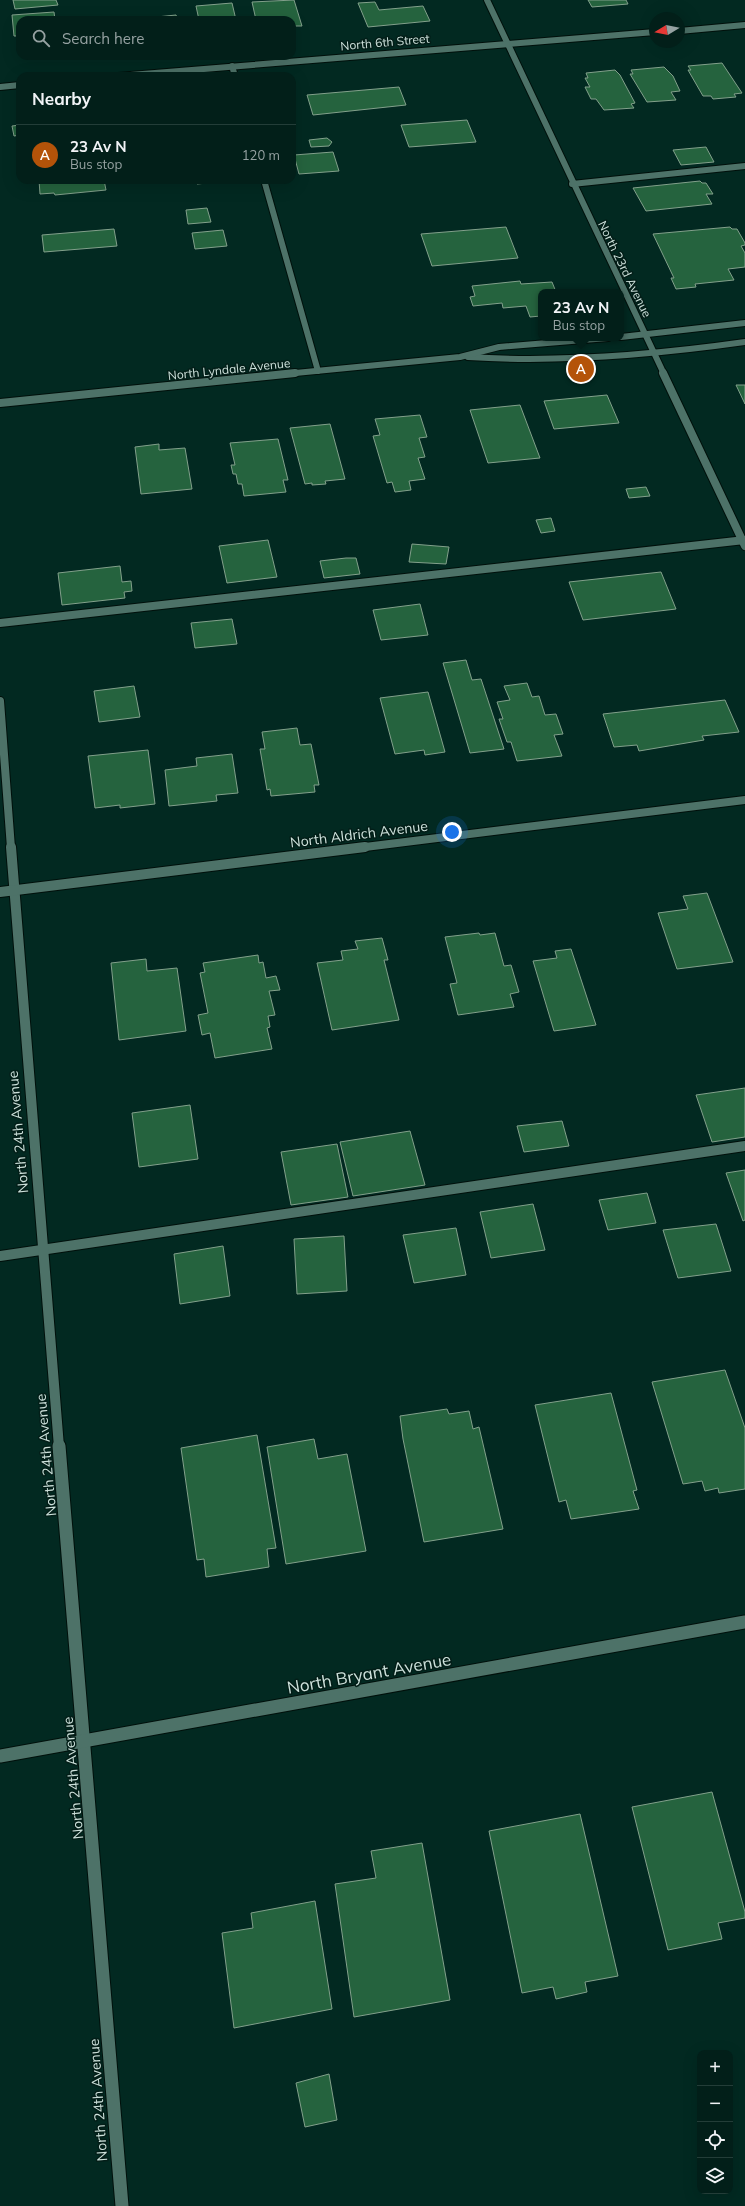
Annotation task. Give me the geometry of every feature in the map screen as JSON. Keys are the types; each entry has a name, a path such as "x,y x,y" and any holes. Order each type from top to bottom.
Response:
{"street":[{"name":"North 23rd Avenue","path":"487,0 622,289"},
{"path":"685,30 745,26"},
{"name":"North 6th Street","path":"164,72 649,32"},
{"path":"232,66 234,72"},
{"path":"0,87 16,85"},
{"path":"572,184 745,166"},
{"path":"265,184 318,371"},
{"name":"North 23rd Avenue","path":"624,292 744,542"},
{"path":"624,337 745,323"},
{"name":"North Lyndale Avenue","path":"0,403 460,357 499,347 572,341"},
{"name":"North Lyndale Avenue","path":"460,357 509,361 560,360 654,354 745,342"},
{"path":"0,623 744,542"},
{"name":"North 24th Avenue","path":"0,701 13,891 85,1741 122,2206"},
{"name":"North Aldrich Avenue","path":"0,892 745,800"},
{"path":"0,1256 745,1146"},
{"name":"North Bryant Avenue","path":"0,1756 745,1622"}],"building":[{"path":"13,0 56,0 58,5 15,9"},
{"path":"294,0 302,26 296,26 296,16 255,16 252,2"},
{"path":"588,0 626,0 628,4 592,7"},
{"path":"375,2 379,10 423,6 430,21 368,27 358,3"},
{"path":"232,3 235,16 198,16 196,6"},
{"path":"54,12 54,16 16,16 16,36 14,36 12,15"},
{"path":"722,63 742,93 734,94 736,97 713,99 711,96 703,96 688,70 691,70 688,66"},
{"path":"664,67 673,76 680,91 671,92 676,100 647,102 630,74 633,74 631,70"},
{"path":"615,70 620,75 635,103 631,104 634,108 604,110 596,99 591,99 585,87 590,87 585,78 588,78 586,73"},
{"path":"399,87 406,105 313,115 307,95"},
{"path":"467,120 476,142 409,147 401,125"},
{"path":"12,126 16,126 16,136 14,136"},
{"path":"327,138 332,142 329,146 311,147 309,140"},
{"path":"706,147 714,162 681,165 673,150"},
{"path":"333,152 339,171 299,174 296,155"},
{"path":"700,181 702,183 706,183 713,194 706,194 712,204 646,211 633,188"},
{"path":"39,184 105,184 106,190 55,195 54,193 40,194"},
{"path":"207,208 211,222 188,224 186,210"},
{"path":"506,227 518,258 432,266 421,234"},
{"path":"730,227 732,229 737,229 745,243 745,245 741,246 745,253 745,267 728,269 734,280 695,284 696,287 676,289 671,278 674,278 653,234"},
{"path":"114,229 117,246 44,252 42,235"},
{"path":"223,230 227,246 195,249 192,233"},
{"path":"520,281 521,284 552,282 555,289 538,289 538,316 530,317 526,306 503,308 502,303 473,306 470,297 475,296 472,286"},
{"path":"736,385 745,385 745,404"},
{"path":"607,395 619,423 554,429 544,401"},
{"path":"520,405 540,458 488,463 470,410"},
{"path":"420,415 427,437 419,438 425,457 418,458 425,479 409,481 411,490 395,492 392,482 387,483 373,436 380,435 375,419"},
{"path":"330,424 345,479 325,481 326,484 305,484 290,428"},
{"path":"278,439 288,480 283,480 286,492 244,496 242,484 238,484 236,474 233,474 231,465 235,465 230,443"},
{"path":"159,444 159,450 185,448 192,489 141,494 135,447"},
{"path":"646,487 650,496 629,498 626,489"},
{"path":"551,518 555,531 541,533 536,520"},
{"path":"268,540 277,577 227,583 219,546"},
{"path":"412,544 449,547 446,564 409,562"},
{"path":"356,558 360,574 324,578 320,561"},
{"path":"120,566 122,582 131,581 132,591 124,592 125,598 62,605 58,573"},
{"path":"661,572 676,609 583,620 569,582"},
{"path":"420,604 428,635 381,640 373,610"},
{"path":"232,619 237,644 195,648 191,623"},
{"path":"466,660 472,680 481,679 504,749 470,753 443,663"},
{"path":"527,683 532,697 539,696 545,715 556,714 563,734 554,735 562,756 517,761 511,742 507,742 499,719 503,719 497,702 510,700 504,686"},
{"path":"134,686 140,717 99,722 94,691"},
{"path":"428,692 445,752 425,755 424,750 395,754 380,698"},
{"path":"725,700 739,732 702,736 704,740 639,751 637,745 614,747 603,714"},
{"path":"297,728 300,745 311,744 319,785 314,785 315,792 271,796 270,789 267,790 260,749 265,749 262,732"},
{"path":"148,750 155,804 120,808 120,805 95,808 88,756"},
{"path":"232,754 238,793 216,795 217,801 169,806 165,770 197,766 196,758"},
{"path":"707,893 733,962 677,969 658,913 688,909 683,896"},
{"path":"479,933 480,935 495,933 504,966 511,965 519,992 510,994 514,1007 458,1015 450,984 457,983 445,937"},
{"path":"382,938 388,960 384,960 399,1020 332,1030 317,963 343,960 341,951 358,949 355,941"},
{"path":"571,949 596,1025 554,1031 533,961 557,958 555,951"},
{"path":"258,955 259,963 263,962 266,978 276,976 280,990 269,991 275,1015 268,1016 270,1027 267,1028 272,1049 215,1058 210,1033 202,1035 198,1015 208,1013 200,973 205,972 203,963"},
{"path":"146,959 147,971 177,968 186,1031 119,1040 111,963"},
{"path":"745,1088 745,1137 712,1142 696,1095"},
{"path":"190,1105 198,1159 139,1167 132,1113"},
{"path":"562,1121 569,1146 524,1152 517,1126"},
{"path":"410,1131 425,1185 353,1196 340,1142"},
{"path":"337,1144 348,1197 291,1205 281,1152"},
{"path":"745,1170 745,1220 743,1221 726,1173"},
{"path":"647,1193 656,1223 608,1230 599,1200"},
{"path":"533,1204 545,1250 491,1258 480,1212"},
{"path":"716,1224 731,1271 678,1278 663,1230"},
{"path":"456,1228 466,1275 414,1283 403,1235"},
{"path":"344,1236 347,1291 297,1294 294,1239"},
{"path":"223,1246 230,1296 180,1304 174,1254"},
{"path":"725,1370 745,1428 745,1489 719,1493 718,1488 705,1491 702,1481 683,1484 652,1382"},
{"path":"611,1393 637,1490 633,1491 639,1509 571,1519 566,1500 559,1502 535,1405"},
{"path":"447,1409 449,1414 469,1411 473,1429 479,1427 503,1529 424,1542 403,1439 400,1416"},
{"path":"257,1435 276,1548 267,1549 269,1567 206,1577 204,1559 197,1560 181,1448"},
{"path":"314,1439 318,1459 347,1454 366,1551 286,1564 267,1447"},
{"path":"712,1792 745,1912 745,1918 718,1923 722,1939 668,1950 632,1807"},
{"path":"580,1814 618,1976 585,1982 587,1992 556,1999 553,1987 522,1993 489,1831"},
{"path":"422,1843 450,2000 354,2017 335,1884 376,1878 371,1851"},
{"path":"315,1901 332,2009 234,2028 222,1933 253,1928 251,1913"},
{"path":"329,2074 337,2120 305,2127 296,2083"}],"place":[{"name":"23 Av N","path":"581,369"}]}
